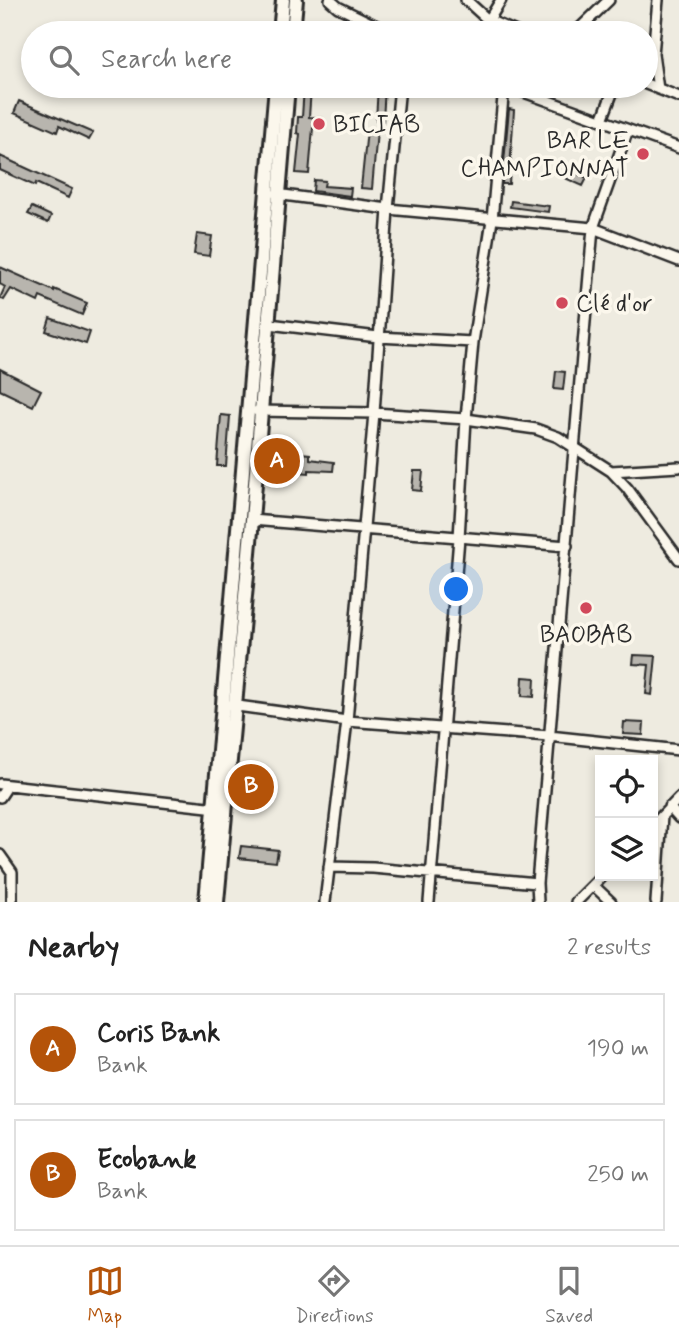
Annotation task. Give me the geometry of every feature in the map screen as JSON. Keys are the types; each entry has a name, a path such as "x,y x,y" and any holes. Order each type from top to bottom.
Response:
{"highway":[{"path":"281,21 283,0"},
{"path":"294,21 296,0"},
{"path":"228,704 252,520 254,411 269,324 276,98"},
{"path":"206,902 219,808 273,194 286,98"},
{"path":"217,902 219,808"}],"street":[{"path":"330,0 367,21"},
{"path":"466,0 488,20 500,0"},
{"path":"587,21 609,0"},
{"path":"656,21 658,0"},
{"path":"658,89 679,97"},
{"path":"326,902 347,721 399,98"},
{"path":"429,902 473,342 492,219 504,98"},
{"path":"539,98 679,148"},
{"path":"602,120 610,98"},
{"path":"538,902 537,883 593,228 628,130"},
{"path":"273,194 388,209 593,228 679,261"},
{"path":"269,324 378,337 473,342"},
{"path":"254,411 374,413 466,419 536,429 558,437 611,471 627,488 679,559"},
{"path":"611,471 679,467"},
{"path":"252,520 567,546"},
{"path":"228,704 347,721 549,736 679,750"},
{"path":"0,797 4,784 219,808"},
{"path":"658,820 679,798"},
{"path":"669,807 679,818"},
{"path":"656,902 662,816"},
{"path":"0,855 12,872 12,902"},
{"path":"329,867 537,883"},
{"path":"576,902 597,881"},
{"path":"593,885 611,902"}],"building":[{"path":"303,98 310,98 309,117 322,118 321,128 313,128 309,174 296,173 300,134 297,133 298,117 302,117"},
{"path":"377,98 384,98 383,121 376,120"},
{"path":"19,101 93,133 89,140 59,126 57,132 14,113"},
{"path":"509,109 514,110 509,184 502,184"},
{"path":"367,130 377,131 372,189 361,188"},
{"path":"0,156 72,189 68,198 0,170"},
{"path":"569,170 587,178 583,186 565,178"},
{"path":"314,180 325,181 324,186 351,188 350,196 313,191"},
{"path":"511,201 549,206 548,212 510,207"},
{"path":"32,207 51,216 48,223 28,214"},
{"path":"197,234 212,236 209,256 194,254"},
{"path":"0,267 87,303 82,315 40,297 38,302 11,289 4,300 0,298 5,287 0,284"},
{"path":"50,318 90,332 86,344 46,331"},
{"path":"0,369 41,390 33,406 0,390"},
{"path":"556,371 565,372 563,390 554,389"},
{"path":"221,415 230,416 226,466 217,466"},
{"path":"300,453 310,454 310,459 334,462 333,471 299,472"},
{"path":"414,471 423,471 421,491 412,490"},
{"path":"634,655 656,656 652,695 646,694 649,665 633,664"},
{"path":"523,677 535,678 534,697 522,696"},
{"path":"624,722 644,723 643,735 623,734"},
{"path":"246,782 266,784 264,805 245,803"},
{"path":"241,846 278,850 276,862 239,858"}],"place":[{"name":"BICIAB","path":"319,124"},
{"name":"BAR LE CHAMPIONNAT","path":"643,154"},
{"name":"Clé d'or","path":"562,303"},
{"name":"Coris Bank","path":"277,461"},
{"name":"BAOBAB","path":"586,608"},
{"name":"Ecobank","path":"251,787"}]}
